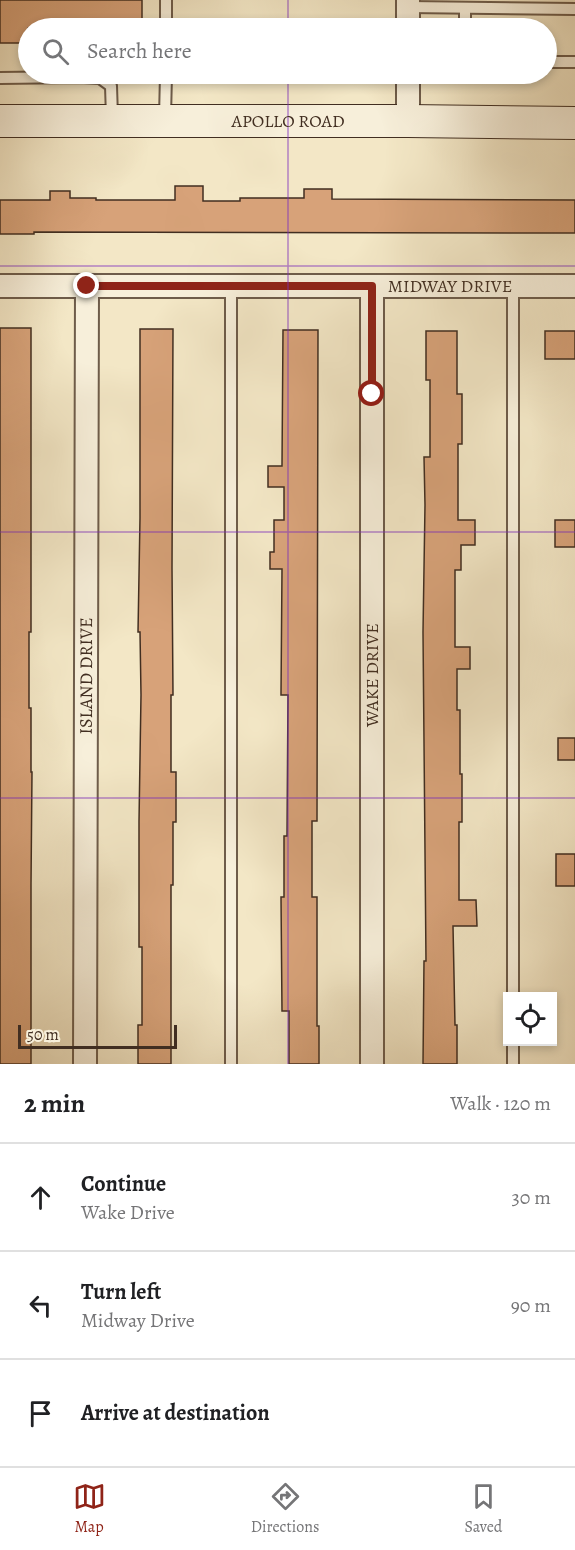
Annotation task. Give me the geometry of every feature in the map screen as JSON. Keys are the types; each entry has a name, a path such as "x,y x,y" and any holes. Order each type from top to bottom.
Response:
{"street":[{"path":"408,84 408,121"},
{"name":"APOLLO ROAD","path":"0,121 575,123"},
{"name":"MIDWAY DRIVE","path":"0,286 575,286"},
{"name":"ISLAND DRIVE","path":"85,1064 87,286"},
{"name":"WAKE DRIVE","path":"372,286 372,1064"}],"lane":[{"path":"166,0 166,18"},
{"path":"465,8 465,18"},
{"path":"408,12 465,8 575,9"},
{"path":"557,62 575,62"},
{"path":"0,78 18,78"},
{"path":"108,84 111,86 112,121"},
{"path":"165,121 166,84"},
{"path":"231,286 231,1064"},
{"path":"513,286 513,992"},
{"path":"513,1046 513,1064"}],"building":[{"path":"0,0 142,0 142,18 18,18 18,43 0,43"},
{"path":"175,186 203,186 203,201 240,201 240,198 304,198 304,189 332,189 332,199 575,200 575,233 34,232 34,234 0,234 0,200 50,200 50,191 70,191 70,198 175,200"},
{"path":"0,328 31,328 29,708 31,708 32,772 31,1064 0,1064"},
{"path":"140,329 173,329 171,772 176,772 176,822 173,822 173,885 171,885 171,1064 138,1064 138,1025 142,1025 142,947 139,947 141,695 140,632 138,632"},
{"path":"283,330 318,330 317,821 312,821 312,897 317,897 319,1064 289,1064 289,1011 282,1011 281,897 284,897 284,836 287,836 288,695 281,695 282,569 270,569 270,552 274,552 274,520 284,520 284,487 268,487 268,466 282,466"},
{"path":"426,331 457,331 457,394 462,394 462,444 458,444 458,520 475,520 475,545 461,545 461,570 455,570 455,647 470,647 470,669 457,669 457,710 460,710 460,774 462,774 462,822 459,822 459,900 476,900 477,926 453,926 457,1064 423,1064 424,961 426,961 424,457 430,457 430,380 426,380"},
{"path":"545,331 575,331 575,359 545,359"},
{"path":"555,520 575,520 575,547 555,547"},
{"path":"558,738 575,738 575,760 558,760"},
{"path":"556,854 575,854 575,886 556,886"}],"route":[{"path":"87,286 372,286 372,394"}]}
